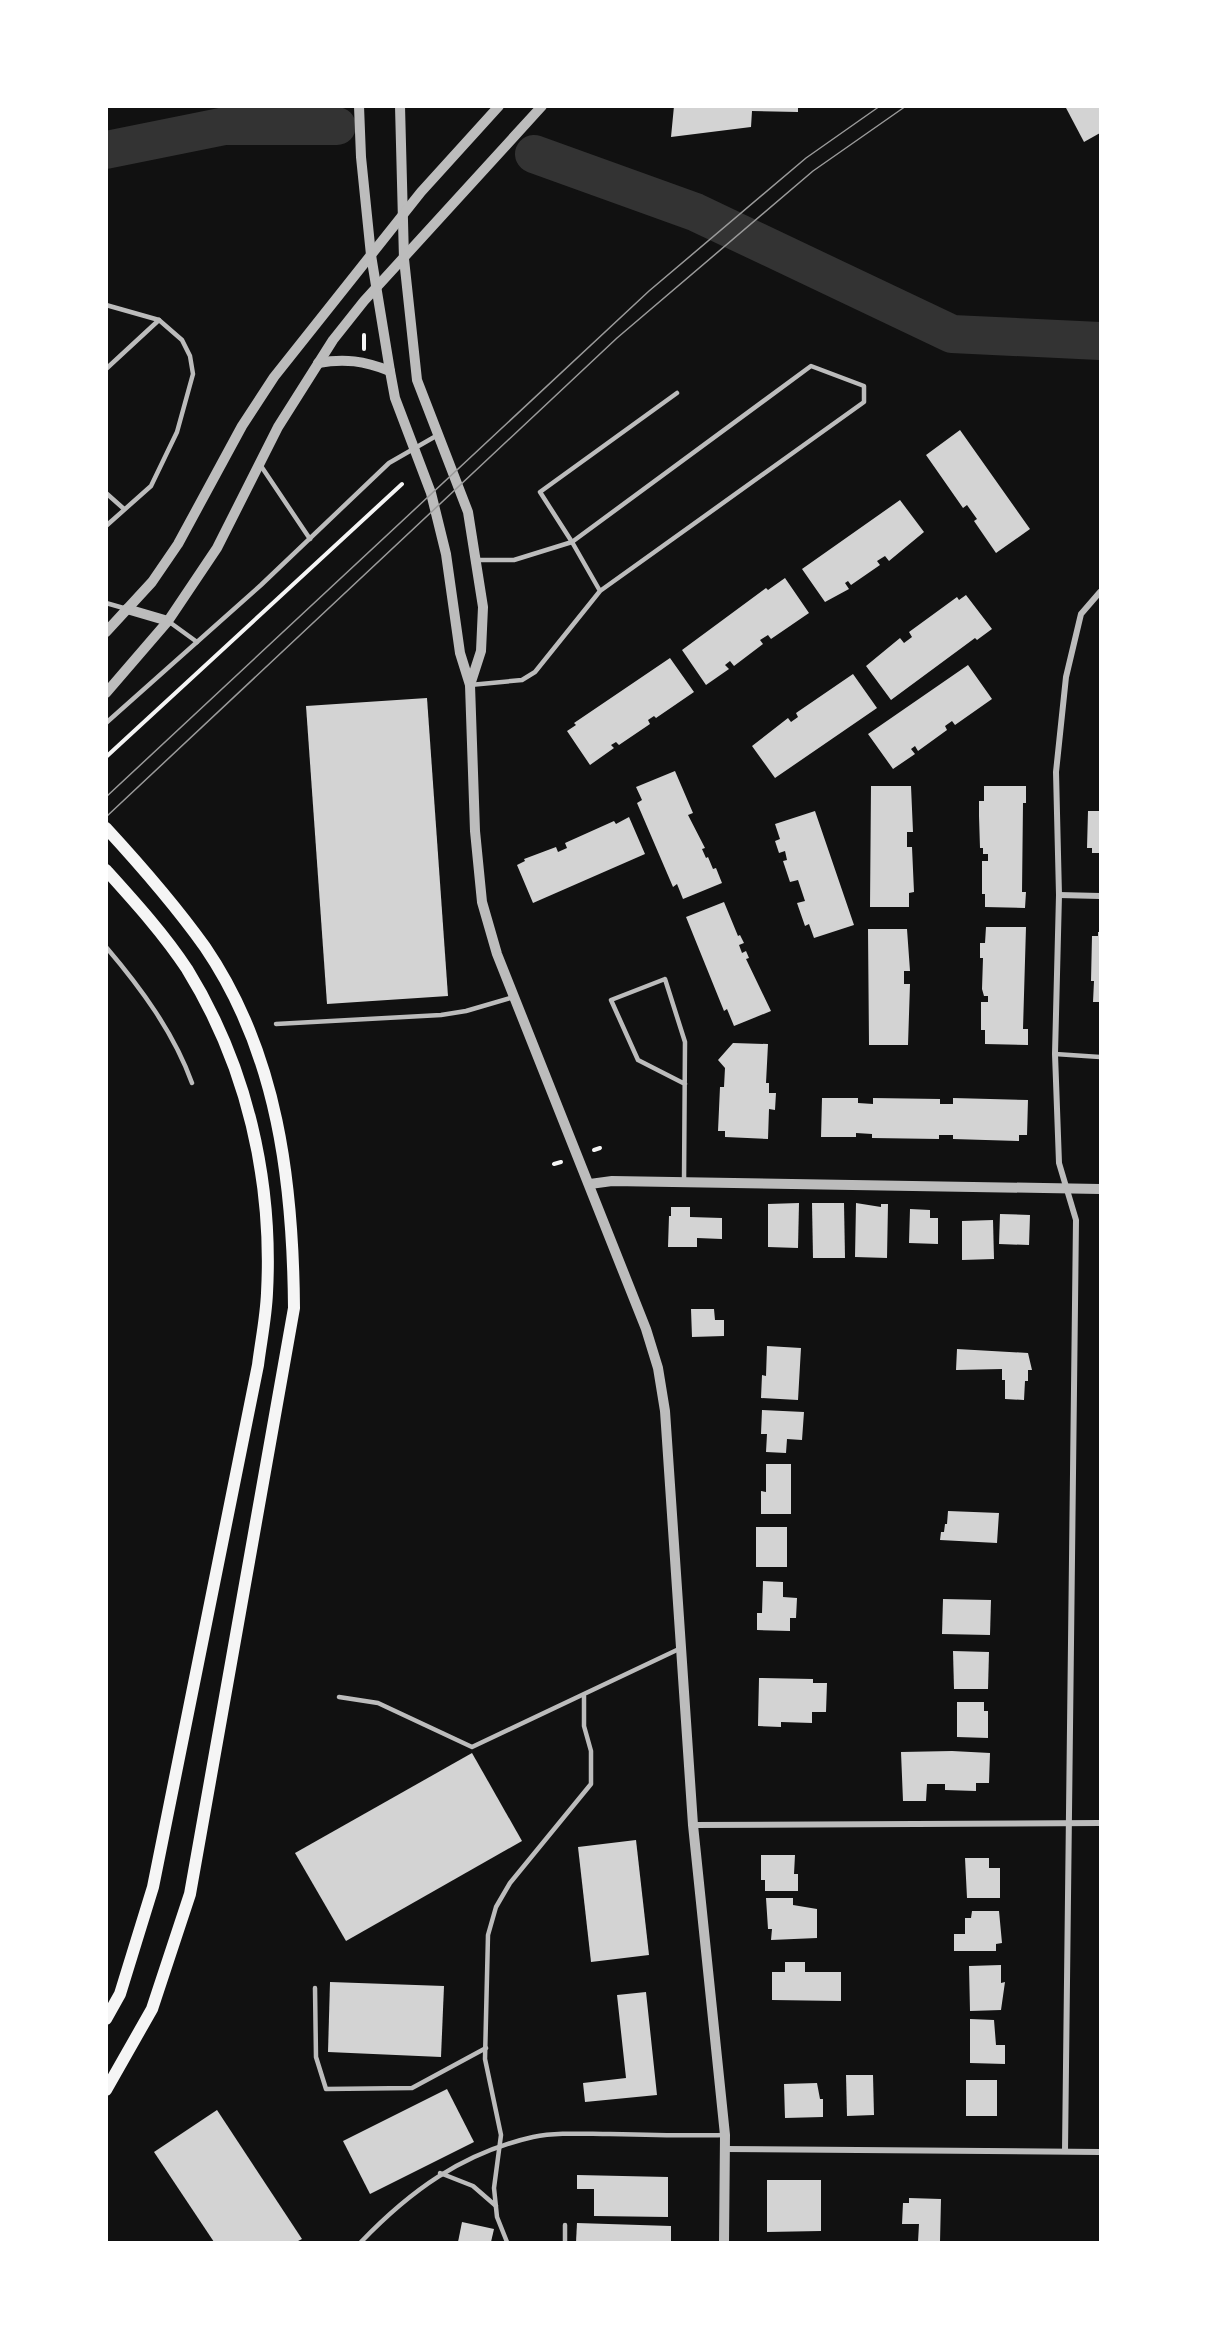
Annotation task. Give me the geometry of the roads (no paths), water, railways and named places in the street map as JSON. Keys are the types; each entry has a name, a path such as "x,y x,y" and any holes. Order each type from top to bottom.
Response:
{"main road":[{"path":"106,828 160,888 206,949 242,1016 271,1094 284,1159 293,1233 294,1308 190,1894 152,2009 106,2090"},
{"path":"106,870 141,908 186,969 222,1036 249,1110 259,1155 266,1220 267,1293 258,1365 153,1887 120,1994 106,2019"}],"street":[{"path":"359,106 361,157 371,255 395,398 431,493 446,554 460,653 470,685 475,831 482,902 497,954 590,1184 646,1329 658,1368 666,1422 693,1825 726,2148 724,2242"},
{"path":"400,106 404,259 417,380 436,436 465,503 483,607 481,651 470,685"},
{"path":"106,632 152,582 178,544 242,426 274,377 402,216 499,106"},
{"path":"106,693 168,621 217,548 296,396 318,363 376,287 542,106"},
{"path":"318,363 339,359 365,362 390,371"},
{"path":"1065,2151 1071,1823 1076,1220 1059,1163 1055,1054 1059,895 1056,772 1066,677 1081,614 1101,592"},
{"path":"127,609 168,621"},
{"path":"1059,895 1101,896"},
{"path":"590,1184 612,1181 1101,1189"},
{"path":"693,1825 1101,1823"},
{"path":"726,2148 1101,2152"}],"lane":[{"path":"106,305 159,320 182,340 190,356 193,374 177,432 151,486 106,526"},
{"path":"106,369 159,320"},
{"path":"470,685 522,680 534,672 600,591 864,402 864,386 811,366 572,542 514,560 476,560"},
{"path":"600,591 540,492 677,393"},
{"path":"106,723 389,463 436,436"},
{"path":"259,464 310,538"},
{"path":"106,493 124,509"},
{"path":"106,603 127,609"},
{"path":"168,621 196,642"},
{"path":"106,947 129,974 162,1022 183,1057 192,1083"},
{"path":"684,1182 685,1084 685,1042 665,979 611,1000 638,1060 685,1084"},
{"path":"276,1024 441,1015 465,1011 514,997"},
{"path":"1055,1054 1101,1057"},
{"path":"339,1697 378,1703 472,1747 680,1649"},
{"path":"507,2242 497,2217 494,2188 501,2135 488,2080 486,2048 488,1935 496,1907 510,1883 591,1784 591,1751 584,1726 584,1696"},
{"path":"315,1988 316,2056 326,2089 412,2088 486,2048"},
{"path":"361,2242 392,2210 440,2173 501,2147 533,2137 564,2133 725,2135"},
{"path":"440,2173 472,2186 496,2206"},
{"path":"565,2225 565,2242"}],"waterway":[{"path":"106,150 225,126 337,126"},
{"path":"534,154 695,212 952,334 1100,341"}],"tram line":[{"path":"106,797 649,291 806,158 880,106"},
{"path":"106,817 617,338 813,171 906,106"}]}
